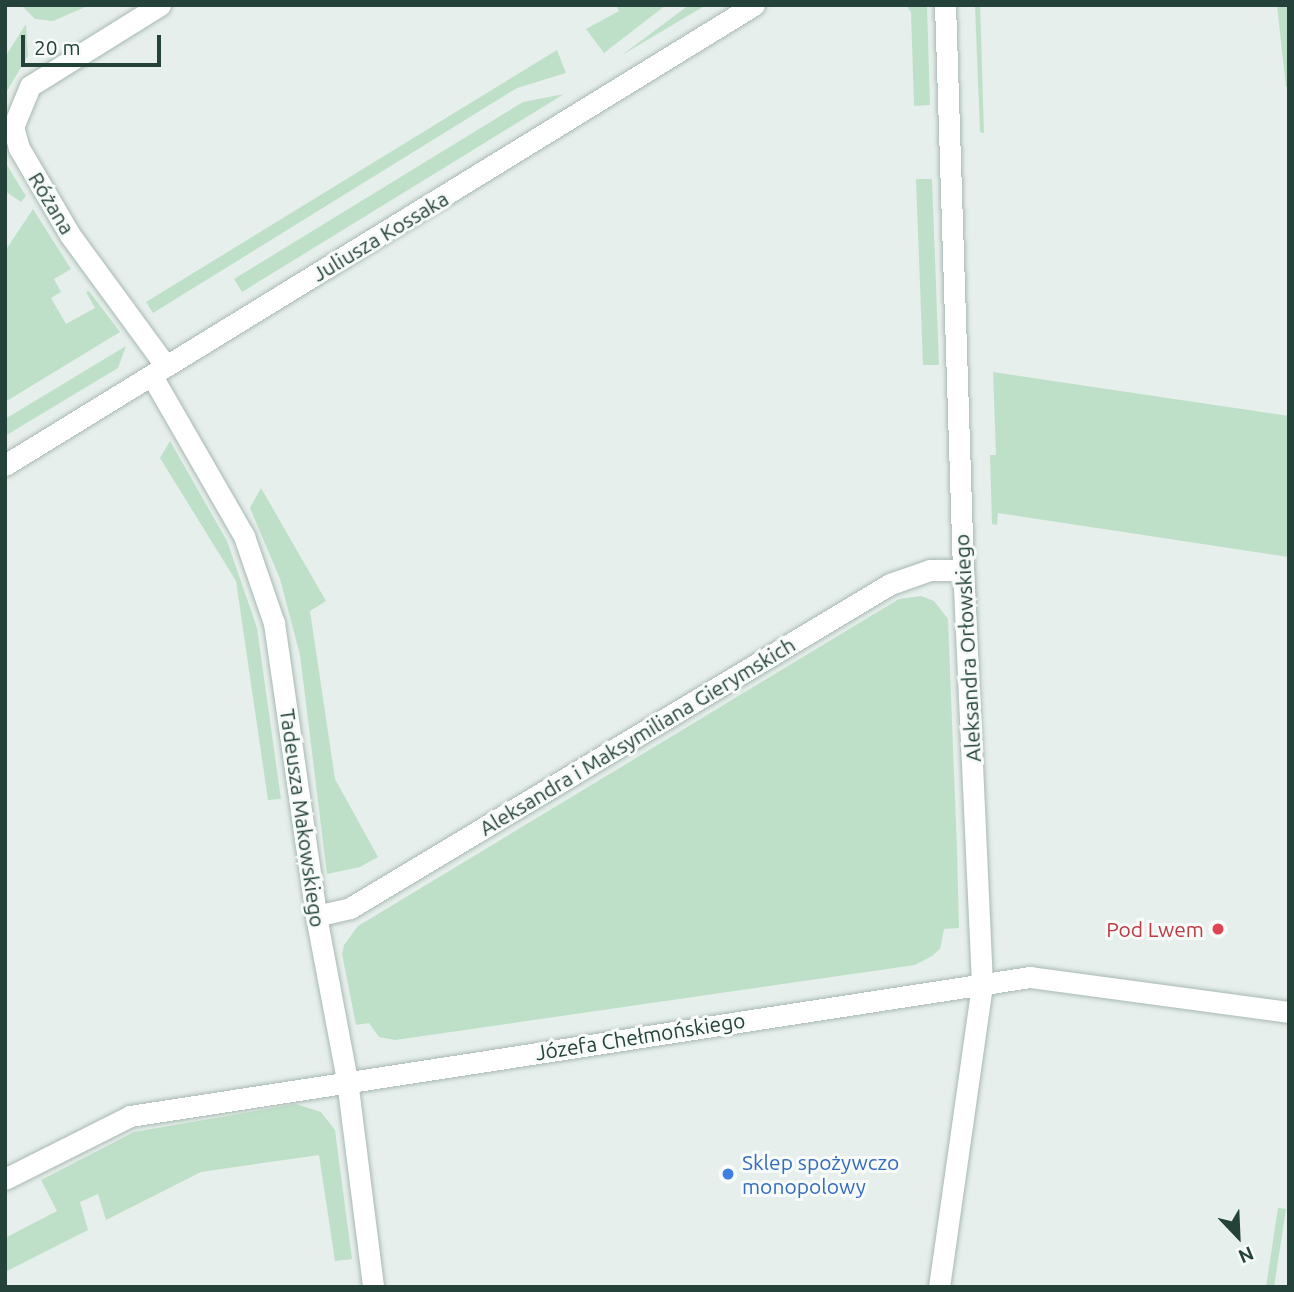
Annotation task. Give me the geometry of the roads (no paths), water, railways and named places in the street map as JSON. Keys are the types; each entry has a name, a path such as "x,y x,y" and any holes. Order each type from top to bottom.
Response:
{"street":[{"name":"Różana","path":"159,371 130,313 71,235 19,148 13,127 30,86 160,5"},
{"name":"Juliusza Kossaka","path":"5,465 754,5"},
{"name":"Aleksandra Orłowskiego","path":"939,1287 982,984 963,570 945,5"},
{"name":"Tadeusza Makowskiego","path":"159,371 244,536 274,623 316,916 347,1080 373,1287"},
{"name":"Aleksandra i Maksymiliana Gierymskich","path":"316,916 350,908 890,584 930,570 963,570"},
{"name":"Józefa Chełmońskiego","path":"5,1179 130,1115 1030,977 1061,978 1289,1012"}],"place":[{"name":"Pod Lwem","path":"1218,929"},
{"name":"Sklep spożywczo monopolowy","path":"728,1174"}]}
